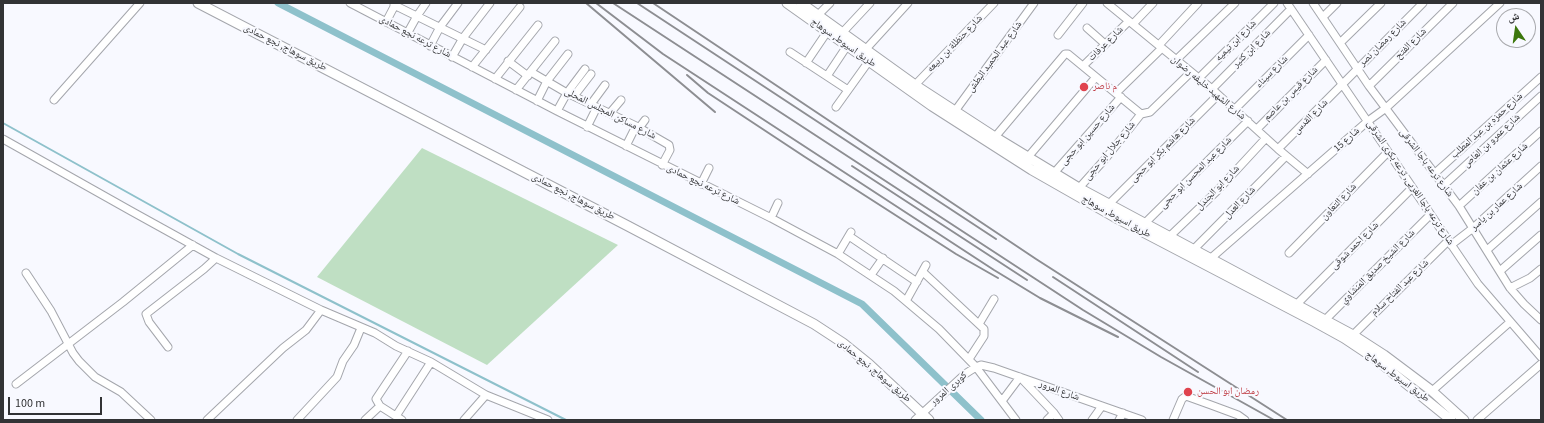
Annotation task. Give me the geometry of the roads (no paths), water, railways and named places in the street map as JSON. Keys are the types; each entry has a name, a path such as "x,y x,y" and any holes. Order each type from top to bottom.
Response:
{"main road":[{"name":"طريق سوهاج, نجع حمادى","path":"198,3 805,319 829,334 856,354 929,420"},
{"name":"طريق اسيوط, سوهاج","path":"787,3 932,106 1035,167 1118,219 1266,292 1297,304 1353,334 1384,355 1420,388 1451,420"},
{"name":"طريق اسيوط, سوهاج","path":"801,3 915,85 1028,157 1035,167 1054,174 1108,205 1210,259 1344,338 1377,360 1403,374"},
{"name":"طريق اسيوط, سوهاج","path":"1420,388 1432,391 1464,420"}],"street":[{"path":"54,100 140,3"},
{"name":"شارع ترعه نجع حمادى","path":"350,3 359,5 386,22 430,46 662,165 771,218 838,254 906,301 939,329 976,367 1016,420"},
{"path":"407,34 426,3"},
{"path":"430,46 440,27 458,3"},
{"path":"452,57 463,38 490,3"},
{"path":"818,15 830,3"},
{"path":"842,33 870,3"},
{"path":"866,49 908,3"},
{"name":"شارع حنظلة بن ربيعه","path":"915,85 994,3"},
{"name":"شارع عبد الحميد البطش","path":"955,111 1034,3"},
{"path":"1058,35 1083,3"},
{"name":"شارع الشهيد خليفه رضوان","path":"1107,3 1160,46 1190,73 1212,89 1308,174"},
{"name":"شارع عرفات","path":"1083,66 1105,44 1153,3"},
{"name":"شارع حسين ابو حجى","path":"1054,174 1118,95 1198,3"},
{"path":"1176,60 1235,3"},
{"name":"شارع ابن تيميه","path":"1198,79 1274,3"},
{"name":"شارع ترعه باجا الشرقى","path":"1313,3 1369,86 1458,206 1510,288 1541,320"},
{"path":"1323,17 1337,3"},
{"path":"1340,43 1381,3"},
{"name":"شارع رمضان نصر","path":"1342,84 1423,3"},
{"name":"شارع الفتح","path":"1369,86 1453,3"},
{"name":"شارع 15","path":"1210,259 1368,121 1386,108 1500,3"},
{"path":"386,22 395,4 486,50"},
{"path":"472,67 520,6"},
{"name":"شارع ترعه باجا الغربى, ترعه بكرى الشرقى","path":"1289,6 1478,284 1541,357"},
{"name":"شارع ابن كثير","path":"1212,89 1289,6"},
{"path":"495,79 538,25"},
{"path":"1087,28 1105,44"},
{"path":"806,63 827,32"},
{"name":"شارع سيناء","path":"1235,109 1309,35"},
{"path":"516,90 554,41"},
{"path":"827,76 847,46"},
{"path":"790,52 848,90"},
{"path":"537,101 547,81 568,54"},
{"path":"995,137 1063,55 1068,54 1141,114 1150,112 1190,73"},
{"name":"شارع قيس بن عاصم","path":"1257,129 1326,60"},
{"name":"شارع مساكن المجلس المحلى","path":"508,61 529,74 547,81 570,95 638,127 670,145 670,150 662,165"},
{"path":"836,107 869,61"},
{"path":"557,112 570,95 585,69"},
{"path":"570,95 591,74"},
{"path":"1028,157 1096,76"},
{"name":"شارع حمزه بن عبد المطلب","path":"1434,174 1541,77"},
{"name":"شارع القدس","path":"1278,149 1339,89 1342,84"},
{"path":"587,127 594,106 606,85"},
{"name":"شارع هاشم بكر ابو حجى","path":"1108,205 1218,95"},
{"name":"شارع عمرو بن العاص","path":"1443,186 1541,96"},
{"path":"610,114 621,100"},
{"name":"شارع جلال ابو حجى","path":"1079,188 1106,158 1141,114"},
{"path":"626,146 644,120"},
{"name":"شارع عبد المحسن ابو حجى","path":"1144,224 1248,121"},
{"name":"شارع عثمان بن عفان","path":"1458,206 1541,131"},
{"name":"شارع ابو الجندل","path":"1169,237 1217,191 1266,138"},
{"path":"3,139 216,258 321,310 408,350 486,395 548,420"},
{"name":"شارع التعاون","path":"1289,253 1388,152"},
{"name":"شارع العدل","path":"1193,250 1286,156"},
{"name":"شارع عمار بن ياسر","path":"1450,243 1473,228 1541,166"},
{"path":"701,184 709,168"},
{"name":"شارع احمد شوقى","path":"1297,304 1412,188"},
{"path":"1487,250 1541,202"},
{"path":"771,218 778,203"},
{"name":"شارع الشيخ صديق المنشاوي","path":"1326,319 1430,215"},
{"path":"838,254 850,234 917,282"},
{"path":"1500,271 1541,235"},
{"name":"شارع عبد الفتاح سلام","path":"1353,334 1450,243"},
{"path":"16,384 128,298 193,245"},
{"path":"168,347 146,318 146,314 216,258"},
{"path":"871,276 883,258"},
{"path":"906,301 925,269 984,329 985,334 969,359"},
{"path":"1510,288 1530,278 1541,270"},
{"path":"26,274 51,311 68,344 79,361 96,377 121,392 151,420"},
{"path":"979,324 994,299"},
{"path":"207,420 283,348 306,330 321,310"},
{"path":"1532,312 1541,314"},
{"path":"1432,391 1510,322"},
{"path":"297,420 338,377 343,361 354,345 361,328"},
{"path":"408,350 377,397 377,403 399,419 431,362"},
{"path":"1477,420 1541,364"},
{"name":"شارع المرور","path":"976,367 988,366 1142,420"},
{"name":"كوبرى المرور","path":"915,420 965,374 976,367"},
{"path":"1002,401 1020,377 1059,420"},
{"path":"464,420 486,395"},
{"path":"1173,420 1182,399 1186,396 1237,418 1246,420"},
{"path":"365,420 380,406"},
{"path":"1092,420 1102,406"},
{"path":"1047,420 1054,413"},
{"path":"1119,420 1124,413"}],"waterway":[{"path":"278,3 862,304 981,420"},
{"path":"3,123 238,254 566,420"}],"railway":[{"path":"586,3 715,112"},
{"path":"596,3 663,54 994,270 1040,298 1118,337"},
{"path":"613,3 1083,310 1161,357 1274,420"},
{"path":"637,3 996,239"},
{"path":"653,3 1036,259 1287,420"},
{"path":"687,75 708,93 805,157 956,254 998,278"},
{"path":"852,166 1027,280"},
{"path":"1053,277 1198,372"}],"place":[{"name":"م ناصر","path":"1084,87"},
{"name":"رمضان ابو الحسن","path":"1188,392"}]}
